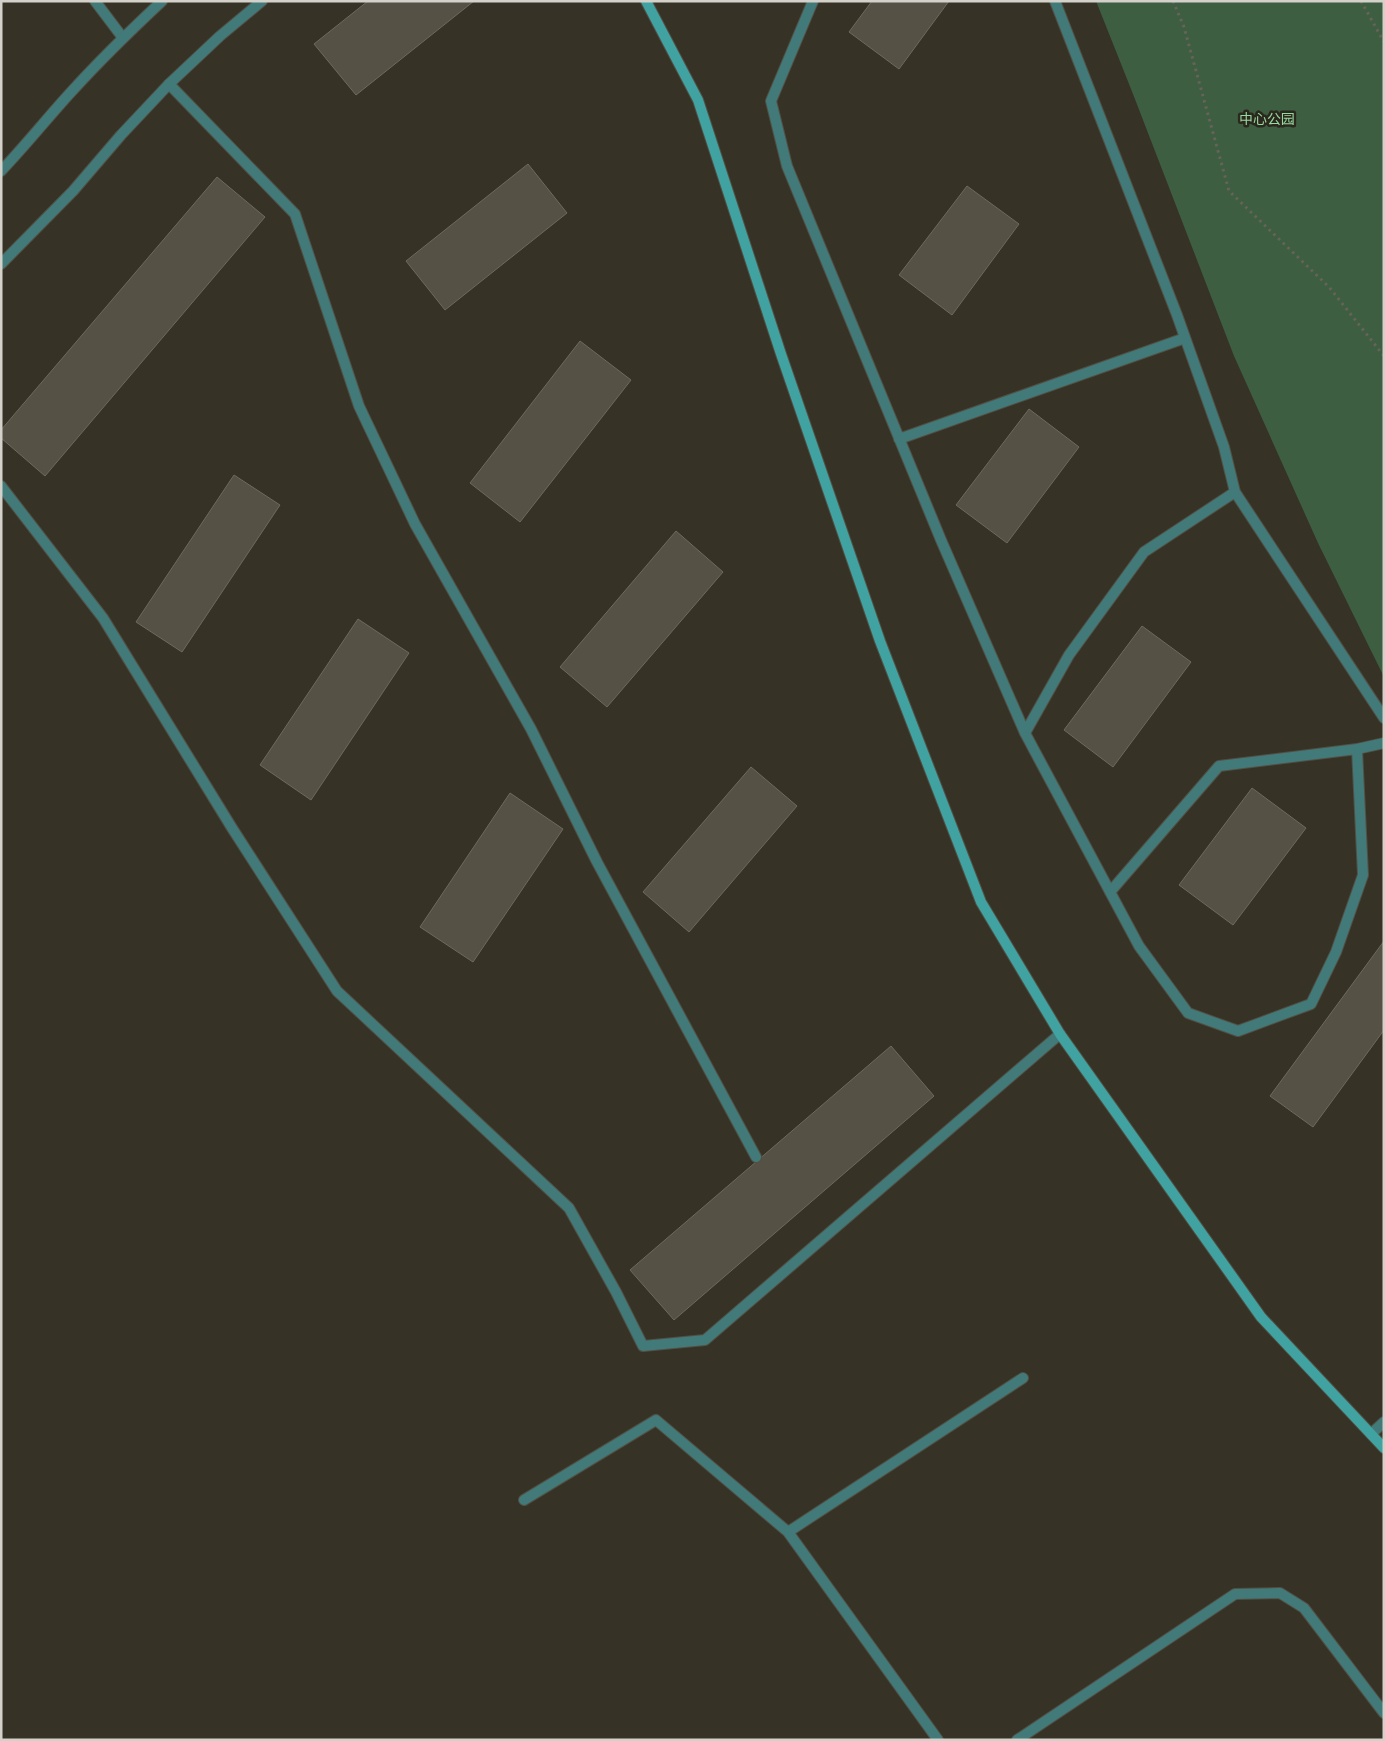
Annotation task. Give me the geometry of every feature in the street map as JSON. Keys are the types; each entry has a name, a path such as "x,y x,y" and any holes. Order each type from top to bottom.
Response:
{"main road":[{"path":"646,1 698,100 781,354 880,641 981,902 1060,1034 1261,1316 1384,1448"}],"street":[{"path":"95,1 123,38"},
{"path":"1,171 72,91 162,1"},
{"path":"1,264 73,191 120,135 169,84 220,36 262,1"},
{"path":"813,1 771,101 787,166 941,540 1025,733 1139,946 1188,1013 1238,1031 1311,1004 1336,952 1363,875 1357,749"},
{"path":"1055,1 1185,338 1224,447 1235,492 1384,718"},
{"path":"169,84 295,214 359,406 415,524 531,730 597,862 756,1157"},
{"path":"900,439 1185,338"},
{"path":"1,486 103,618 232,828 337,991 569,1208 616,1292 643,1346 705,1340 1060,1034"},
{"path":"1025,733 1069,655 1144,552 1235,492"},
{"path":"1110,892 1219,766 1357,749 1384,743"},
{"path":"788,1532 1023,1378"},
{"path":"524,1500 656,1420 788,1532 938,1740"},
{"path":"1371,1434 1384,1422"},
{"path":"1017,1740 1235,1594 1280,1593 1304,1608 1384,1713"}],"path":[{"path":"1173,1 1184,27 1229,191 1328,287 1384,356"},
{"path":"1361,1 1384,42"}],"green space":[{"name":"中心公园","path":"1096,1 1384,1 1384,677 1318,543 1234,356"}],"building":[{"path":"368,1 474,1 356,95 314,44"},
{"path":"872,1 949,1 899,69 849,32"},
{"path":"528,164 567,213 445,310 406,261"},
{"path":"217,177 265,217 45,476 1,438 1,430"},
{"path":"967,186 1019,224 952,315 899,275"},
{"path":"580,341 631,380 520,522 470,483"},
{"path":"1029,409 1079,447 1007,543 956,505"},
{"path":"234,475 280,505 182,652 136,622"},
{"path":"676,531 723,572 607,707 560,667"},
{"path":"358,619 409,653 311,800 260,765"},
{"path":"1142,626 1191,662 1113,767 1064,730"},
{"path":"751,767 797,806 689,932 643,892"},
{"path":"1252,788 1306,828 1233,925 1179,885"},
{"path":"510,793 563,829 473,962 420,927"},
{"path":"1384,941 1384,1030 1313,1127 1270,1096"},
{"path":"891,1046 934,1096 674,1320 630,1270"}]}
